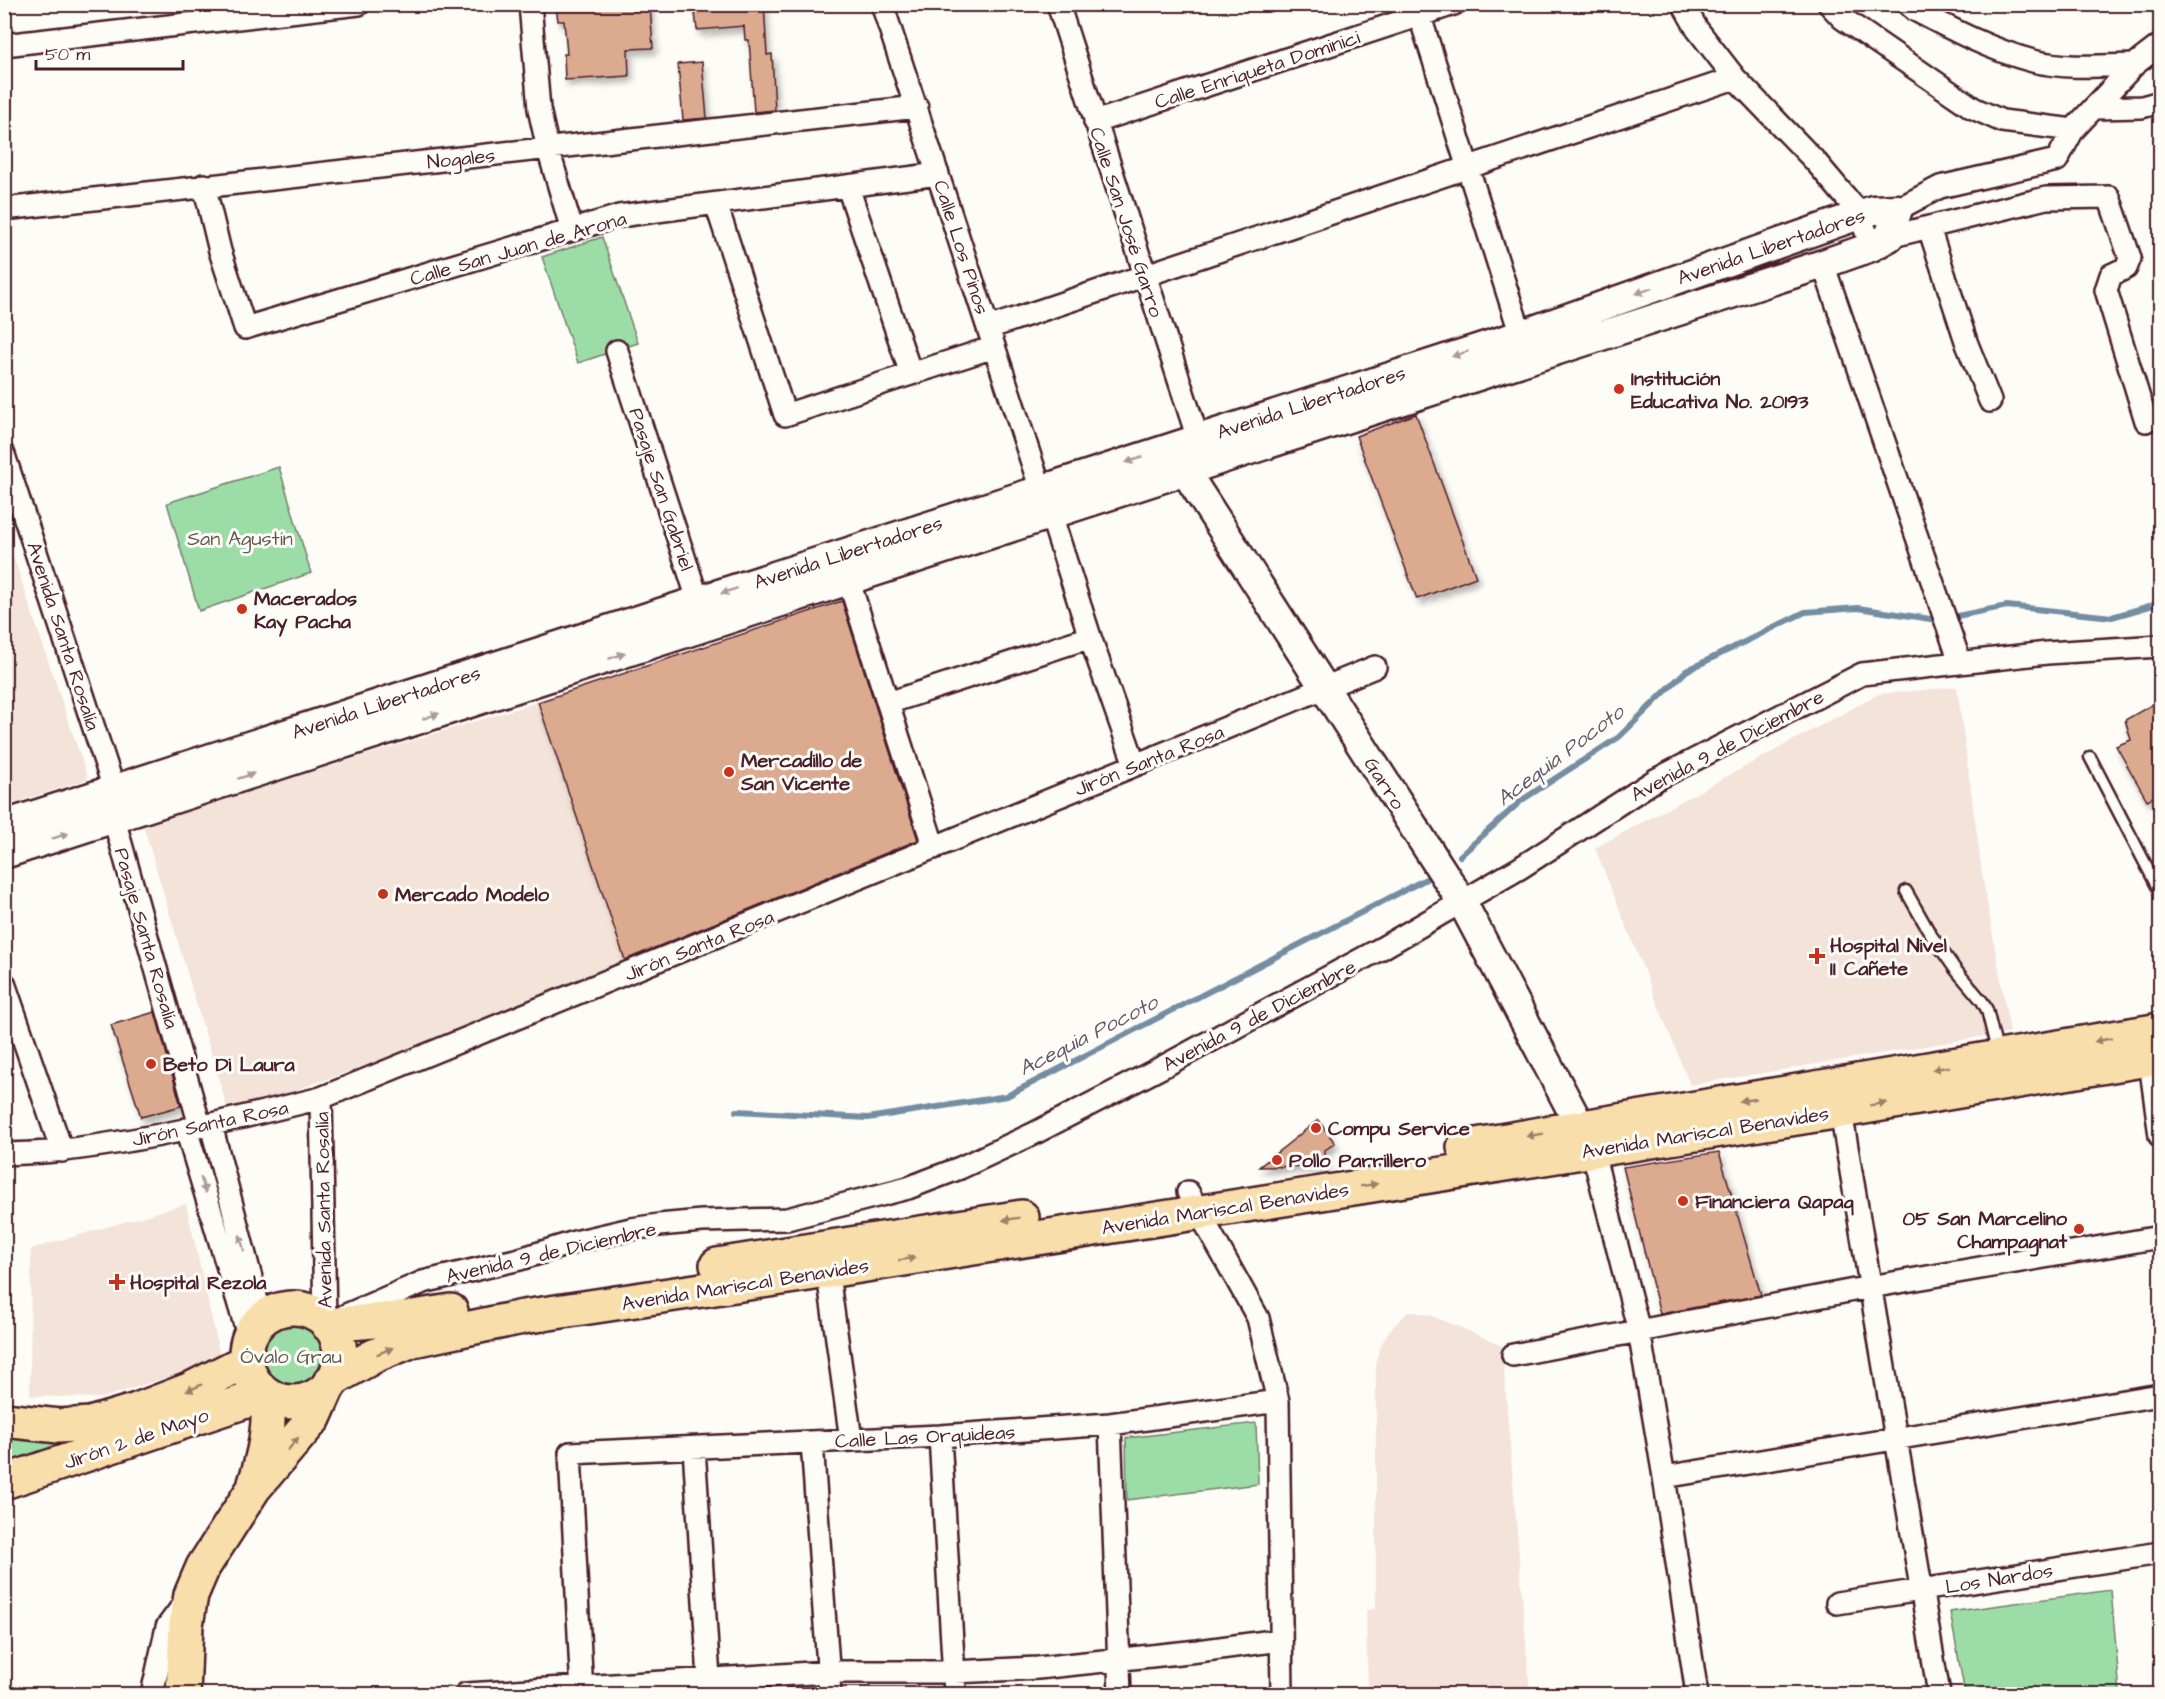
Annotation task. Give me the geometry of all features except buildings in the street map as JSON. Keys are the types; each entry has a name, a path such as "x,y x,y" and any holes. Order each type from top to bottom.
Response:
{"main road":[{"name":"Avenida Mariscal Benavides","path":"327,1323 407,1318 826,1259 1193,1203 2154,1045"},
{"name":"Avenida Mariscal Benavides","path":"332,1381 374,1356 414,1340 826,1259"},
{"path":"4,1420 59,1426 90,1424 137,1410 189,1390 252,1340 274,1313 287,1309 301,1309 327,1323 338,1343 340,1355 338,1367 314,1418 254,1488 203,1567 191,1595 186,1625 183,1695"},
{"path":"252,1340 249,1374 257,1386 268,1395 291,1402 303,1401 315,1396 332,1381"},
{"path":"254,1488 264,1455 269,1426 268,1395"},
{"name":"Jirón 2 de Mayo","path":"4,1482 268,1395"}],"street":[{"path":"4,45 359,4"},
{"path":"530,4 539,109 548,149 572,230"},
{"name":"Calle Los Pinos","path":"882,4 1090,637 1135,765"},
{"name":"Calle San José Garro","path":"1058,4 1145,276 1186,452"},
{"name":"Calle Enriqueta Dominici","path":"1095,122 1418,10 1454,4"},
{"path":"1683,4 1697,29 1735,78 1816,162 1860,214 1880,242 2046,198 2109,197 2130,258 2126,268 2111,275 2106,290 2146,421"},
{"path":"1829,4 1842,18 1973,108 2002,122 2072,132"},
{"path":"1908,4 1972,40 2034,61 2082,66 2134,65"},
{"path":"1418,10 1524,347"},
{"path":"1898,208 1940,187 2057,160 2072,132 2134,65 2160,45"},
{"path":"716,204 785,415 911,374 991,338 1145,276 1735,78"},
{"path":"2096,108 2142,107 2160,102"},
{"name":"Nogales","path":"4,209 917,107"},
{"name":"Calle San Juan de Arona","path":"204,185 220,251 245,328 619,216 938,174"},
{"path":"848,187 911,374"},
{"name":"Avenida Libertadores","path":"1524,347 1860,214 1873,210 1898,208"},
{"name":"Avenida Libertadores","path":"4,825 117,808 707,627 844,568 1046,502 1186,452 1524,347 1823,264 1880,242 1898,208"},
{"path":"1929,228 1967,344 1990,401"},
{"path":"1823,264 1960,662"},
{"name":"Pasaje San Gabriel","path":"617,351 707,627"},
{"name":"Garro","path":"1186,452 1323,688 1462,902 1587,1138"},
{"name":"Avenida Santa Rosalía","path":"4,455 117,808"},
{"path":"844,568 934,848"},
{"name":"Avenida Libertadores","path":"4,854 117,808 699,600 844,568"},
{"path":"888,704 1090,637"},
{"name":"Avenida 9 de Diciembre","path":"327,1323 423,1282 520,1259 575,1242 619,1232 702,1221 787,1219 908,1188 960,1168 1033,1134 1158,1069 1382,948 1520,868 1657,778 1862,674 2047,653 2160,646"},
{"name":"Jirón Santa Rosa","path":"4,1154 62,1151 199,1127 321,1098 1375,667"},
{"name":"Pasaje Santa Rosalía","path":"117,808 199,1127"},
{"path":"4,983 11,1022 62,1151"},
{"path":"2154,1045 2160,1136"},
{"name":"Avenida Santa Rosalía","path":"321,1098 327,1323"},
{"path":"1839,1098 1939,1695"},
{"path":"199,1127 252,1340"},
{"path":"1587,1138 1639,1331 1697,1695"},
{"path":"1193,1203 1258,1318 1278,1401 1282,1695"},
{"path":"1513,1355 1870,1287 2160,1237"},
{"path":"826,1259 851,1440"},
{"path":"1664,1477 2160,1395"},
{"name":"Calle Las Orquideas","path":"582,1691 570,1453 940,1436 1110,1424 1278,1401"},
{"path":"1110,1424 1120,1695"},
{"path":"940,1436 955,1695"},
{"path":"812,1442 830,1695"},
{"path":"694,1448 710,1687"},
{"name":"Los Nardos","path":"1837,1603 2160,1553"},
{"path":"152,1695 167,1627 191,1595"},
{"path":"466,1695 710,1687 828,1672 954,1672 1038,1668 1280,1640"}],"lane":[{"path":"2090,757 2160,892"},
{"path":"1906,891 1931,935 1987,1010 2000,1071"}],"shaded area":[{"path":"14,559 88,779 5,806 4,562"},
{"name":"Hospital Nivel II Cañete","path":"1957,687 1983,880 2010,1032 1690,1085 1595,848 1879,694"},
{"name":"Mercado Modelo","path":"538,702 626,964 442,1038 229,1114 143,824"},
{"name":"Hospital Rezola","path":"186,1204 221,1360 102,1398 30,1396 31,1249"},
{"path":"1409,1311 1429,1315 1502,1346 1530,1694 1368,1694 1366,1610 1376,1609 1376,1360 1389,1331"}],"green space":[{"path":"602,237 638,343 578,363 542,257"},
{"name":"San Agustín","path":"279,467 311,573 199,611 167,503"},
{"name":"Óvalo Grau","path":"284,1316 309,1319 328,1337 332,1349 332,1362 310,1392 298,1396 284,1396 260,1382 253,1370 253,1342 260,1330 271,1321"},
{"path":"1256,1423 1258,1484 1127,1500 1126,1438"},
{"path":"5,1428 79,1432 82,1444 5,1463"},
{"path":"2111,1590 2120,1694 1965,1694 1950,1612"}],"waterway":[{"name":"Acequia Pocoto","path":"1460,856 1522,800 1619,737 1686,671 1805,612 1858,608 1937,620 2007,606 2112,617 2160,603"},
{"name":"Acequia Pocoto","path":"736,1111 868,1118 1007,1096 1426,879"}],"place":[{"name":"Institución Educativa No. 20193","path":"1619,389"},
{"name":"Macerados Kay Pacha","path":"242,609"},
{"name":"Mercadillo de San Vicente","path":"729,772"},
{"name":"Mercado Modelo","path":"383,894"},
{"name":"Hospital Nivel II Cañete","path":"1817,956"},
{"name":"Beto Di Laura","path":"151,1064"},
{"name":"Compu Service","path":"1316,1128"},
{"name":"Pollo Parrillero","path":"1277,1160"},
{"name":"Financiera Qapaq","path":"1683,1201"},
{"name":"05 San Marcelino Champagnat","path":"2079,1229"},
{"name":"Hospital Rezola","path":"117,1282"}]}
